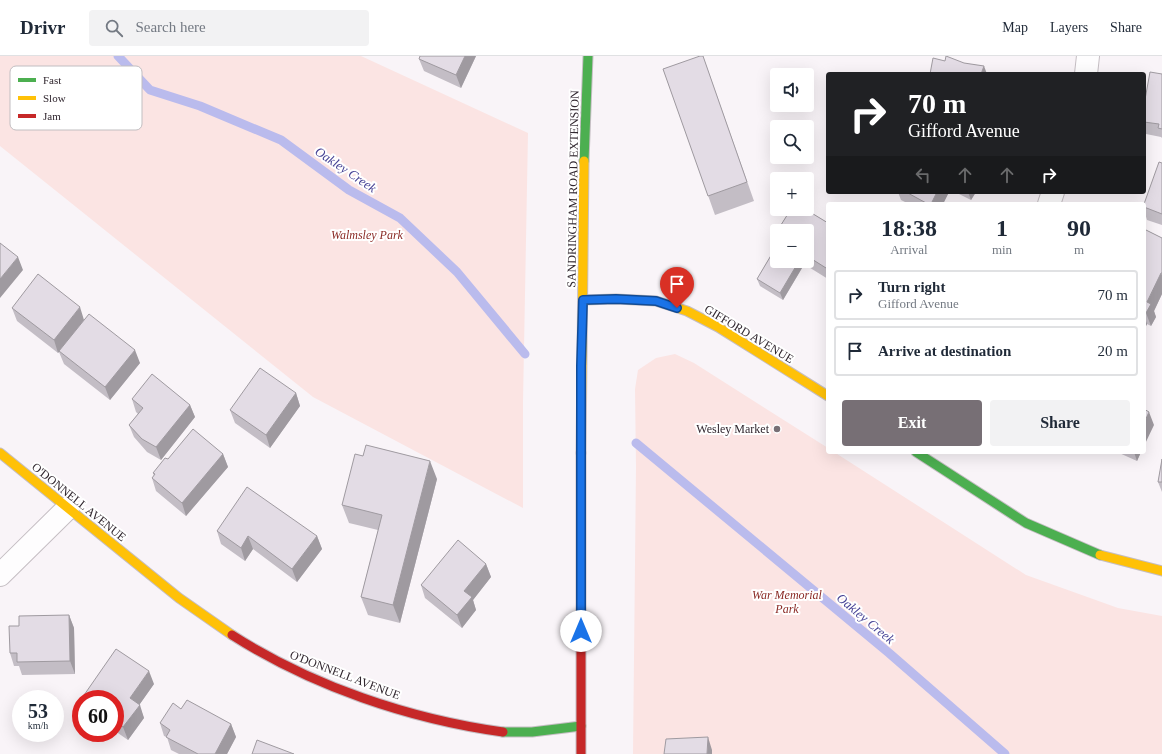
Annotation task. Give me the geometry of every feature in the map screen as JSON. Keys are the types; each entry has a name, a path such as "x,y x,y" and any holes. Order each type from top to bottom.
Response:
{"street":[{"name":"SANDRINGHAM ROAD EXTENSION","path":"580,754 581,366 584,141 588,56"},
{"path":"1086,72 1088,56"},
{"name":"GIFFORD AVENUE","path":"583,300 616,299 656,301 687,311 718,327 826,395"},
{"name":"O'DONNELL AVENUE","path":"0,453 165,588 214,624 259,651 304,674 409,712 503,732 526,732 581,726"},
{"path":"919,454 1026,523 1095,554 1162,571"},
{"path":"0,575 68,508"}],"green space":[{"name":"Walmsley Park","path":"0,56 361,56 528,133 523,402 523,508 313,397 0,146"},
{"name":"War Memorial Park","path":"675,354 694,363 826,447 826,454 837,454 1026,575 1118,608 1162,616 1162,754 633,754 636,467 635,389 638,370 656,358"}],"building":[{"path":"420,56 465,56 456,75 419,59"},
{"path":"703,56 747,182 708,196 663,69"},
{"path":"946,56 964,63 984,66 982,72 930,72 933,58 945,61"},
{"path":"1150,72 1162,74 1162,129 1158,128 1159,124 1146,122 1146,94"},
{"path":"1159,162 1162,163 1162,214 1146,208 1146,202 1145,202"},
{"path":"910,194 936,194 932,202 924,202"},
{"path":"814,214 826,222 826,268 814,260 814,224 781,224 787,216 814,216"},
{"path":"1146,230 1162,238 1162,273 1147,302 1151,304 1146,313"},
{"path":"0,243 18,257 0,279"},
{"path":"770,257 770,268 795,268 780,293 757,279"},
{"path":"38,274 80,307 54,340 12,308"},
{"path":"89,314 135,350 105,387 59,351"},
{"path":"260,368 296,393 266,435 230,410"},
{"path":"152,374 190,405 156,447 142,439 129,425 143,408 132,399"},
{"path":"1146,410 1149,412 1146,419"},
{"path":"193,429 223,454 182,503 152,478 155,474 153,473 165,458 168,459"},
{"path":"366,445 430,461 393,605 361,597 382,515 342,505 355,454 363,456"},
{"path":"1162,459 1162,482 1158,482"},
{"path":"247,487 317,536 292,569 248,536 241,548 217,531"},
{"path":"458,540 486,564 464,591 472,597 457,615 421,585"},
{"path":"69,615 70,661 17,662 17,653 10,653 9,626 19,626 19,616"},
{"path":"116,649 149,671 130,698 140,705 124,726 124,690 88,690"},
{"path":"187,700 231,724 215,754 198,754 166,737 170,730 160,723 173,703 181,709"},
{"path":"708,737 707,754 664,754 666,739"},
{"path":"257,740 294,754 252,754"}],"waterway":[{"name":"Oakley Creek","path":"118,56 127,66"},
{"name":"Oakley Creek","path":"142,82 150,90 200,106 281,140 349,190 400,218 457,272 525,354"},
{"name":"Oakley Creek","path":"636,443 889,653 1005,754"}],"traffic: fast":[{"path":"584,161 588,56"},
{"path":"919,454 1026,523 1100,555"},
{"path":"503,732 532,732 581,726"}],"traffic: slow":[{"path":"581,453 584,161"},
{"path":"583,300 616,299 656,301 687,311 718,327 826,395"},
{"path":"0,453 179,598 232,635"},
{"path":"1100,555 1162,571"}],"traffic: jam":[{"path":"581,453 581,754"},
{"path":"232,635 295,670 362,698 432,719 503,732"}],"place":[{"name":"Wesley Market","path":"777,429"}],"route":[{"path":"581,631 581,366 583,300 616,299 656,301 677,308"}]}
